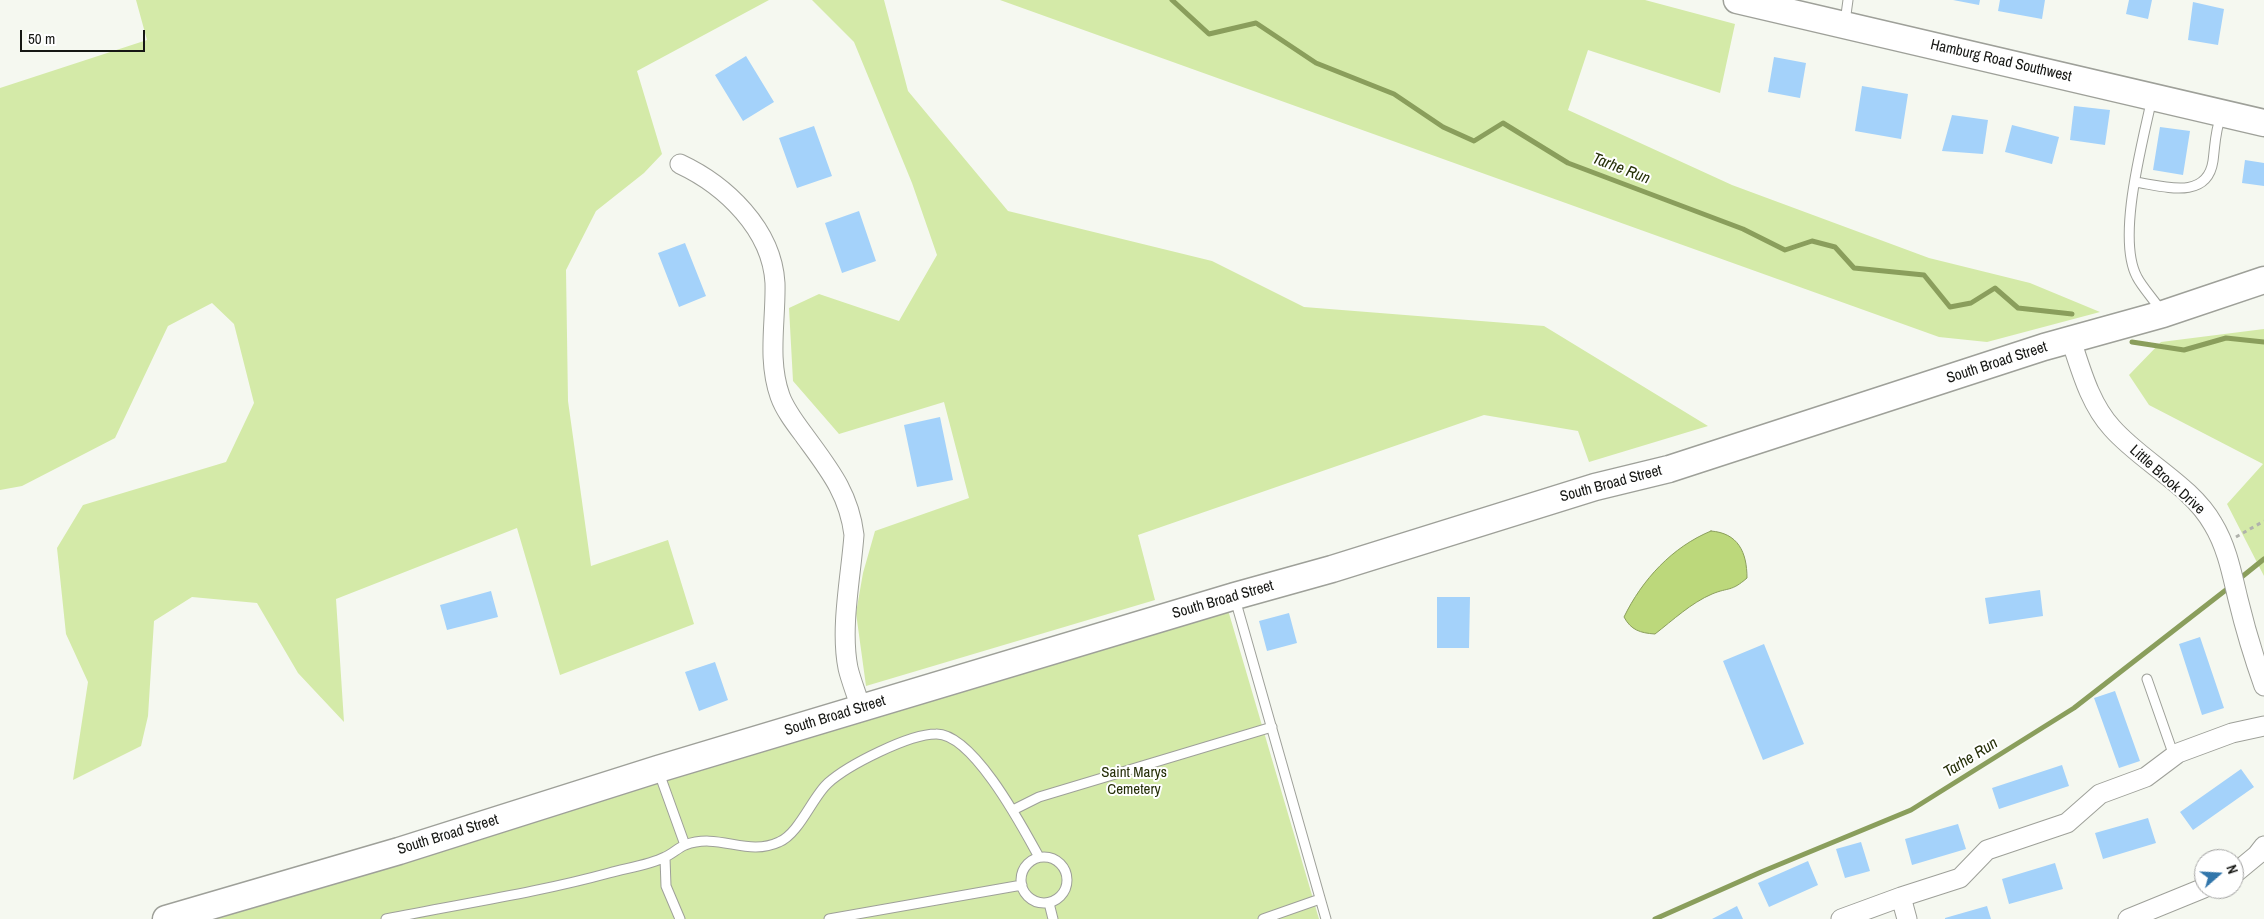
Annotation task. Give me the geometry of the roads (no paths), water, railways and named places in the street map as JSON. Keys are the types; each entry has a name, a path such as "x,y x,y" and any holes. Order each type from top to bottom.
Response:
{"street":[{"name":"Hamburg Road Southwest","path":"1737,0 1846,12 2153,97 2264,123"},
{"path":"680,164 701,174 720,187 736,203 762,240 770,260 775,281 772,352 780,397 791,418 834,476 846,499 852,522 854,535 846,619 846,650 848,668 861,709"},
{"name":"South Broad Street","path":"175,918 399,851 658,769 1235,596 1332,569 1595,487 1669,469 2071,340 2163,314 2264,280"},
{"name":"Little Brook Drive","path":"2071,340 2097,409 2112,428 2132,448 2202,508 2213,524 2223,545 2264,686"},
{"path":"1841,919 1960,878 1987,850 2067,823 2100,794 2146,777 2178,753 2232,733 2264,726"},
{"path":"2244,866 2264,846"},
{"path":"2128,919 2194,892"},
{"path":"1901,897 1907,919"}],"lane":[{"path":"2153,97 2135,182 2130,226 2131,258 2137,277 2163,314"},
{"path":"2135,182 2177,188 2197,186 2204,181 2210,173 2217,126 2222,113"},
{"path":"1235,596 1326,919"},
{"path":"2148,678 2174,757"},
{"path":"1014,810 1039,797 1272,727"},
{"path":"386,919 584,880 665,858 685,845 712,840 762,849 782,842 806,815 827,783 865,759 913,738 937,733 963,745 993,780 1014,810 1039,858"},
{"path":"658,769 685,845"},
{"path":"1048,857 1056,861 1063,867 1066,875 1063,893 1049,903 1040,903 1032,899 1025,893 1022,885 1022,876 1025,868 1031,861 1039,858 1048,857"},
{"path":"665,858 666,886 680,919"},
{"path":"829,919 1022,885"},
{"path":"1262,919 1320,899"},
{"path":"1049,903 1053,919"}],"waterway":[{"name":"Tarhe Run","path":"1172,0 1209,34 1256,23 1316,63 1394,94 1443,127 1474,141 1503,123 1568,163 1743,229 1785,250 1812,241 1835,247 1854,268 1924,275 1950,307 1971,303 1995,288 2018,308 2072,314"},
{"name":"Tarhe Run","path":"2132,342 2184,350 2226,338 2264,342"},
{"name":"Tarhe Run","path":"2238,580 2264,559"},
{"name":"Tarhe Run","path":"1655,919 1761,872 1911,810 2074,708 2231,586"}],"park label":[{"name":"Saint Marys Cemetery","path":"1134,782"}]}
